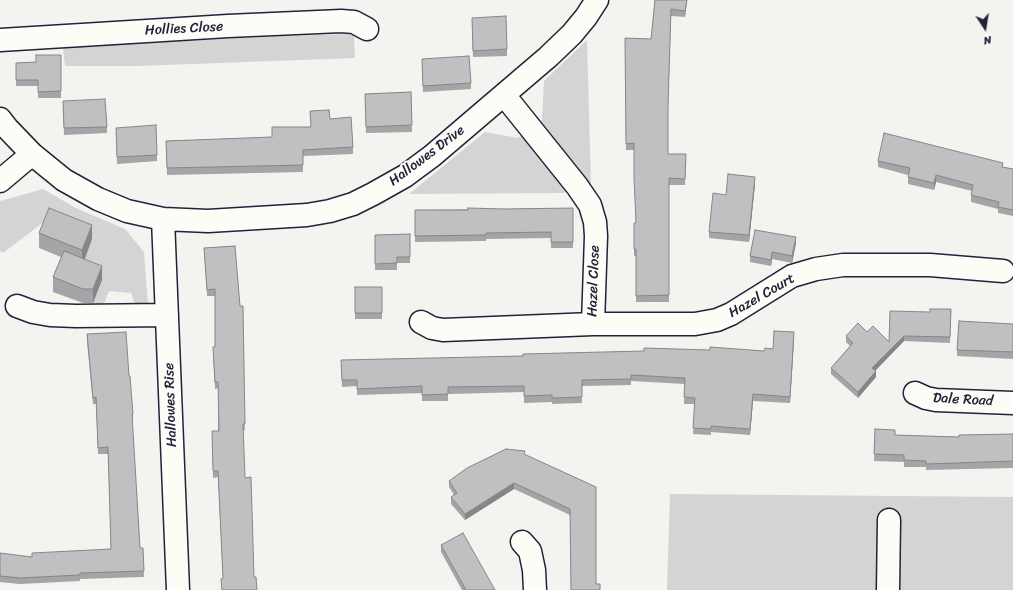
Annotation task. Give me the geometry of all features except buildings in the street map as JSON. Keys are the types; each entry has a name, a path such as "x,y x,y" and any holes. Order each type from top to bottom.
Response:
{"street":[{"name":"Hallowes Drive","path":"0,119 32,154 64,180 98,199 126,211 163,220 208,221 307,215 330,211 353,204 373,194 405,176 432,156 548,57 572,34 586,17 597,0"},
{"name":"Hollies Close","path":"0,40 228,26 340,21 354,22 367,29"},
{"name":"Hazel Close","path":"421,322 432,328 443,330 593,324 596,236 595,222 590,205 577,186 504,96"},
{"path":"0,181 32,154"},
{"name":"Hallowes Rise","path":"163,220 178,590"},
{"name":"Hazel Court","path":"593,324 695,324 717,320 731,314 792,276 816,269 843,265 930,265 1003,271"},
{"path":"17,306 33,312 50,315 167,315"},
{"name":"Dale Road","path":"915,393 926,398 936,400 1013,402"},
{"path":"888,590 889,520"},
{"path":"522,542 530,551 534,570 535,590"}],"shaded area":[{"path":"354,34 355,58 138,66 65,66 63,48 281,36"},
{"path":"587,40 591,185 563,193 409,194 485,132 518,138 542,120 544,81"},
{"path":"43,189 76,208 125,229 144,252 148,305 135,304 131,293 109,291 103,306 91,307 102,281 45,221 3,253 0,251 0,201"},
{"path":"670,494 1013,497 1013,590 667,590"}]}
